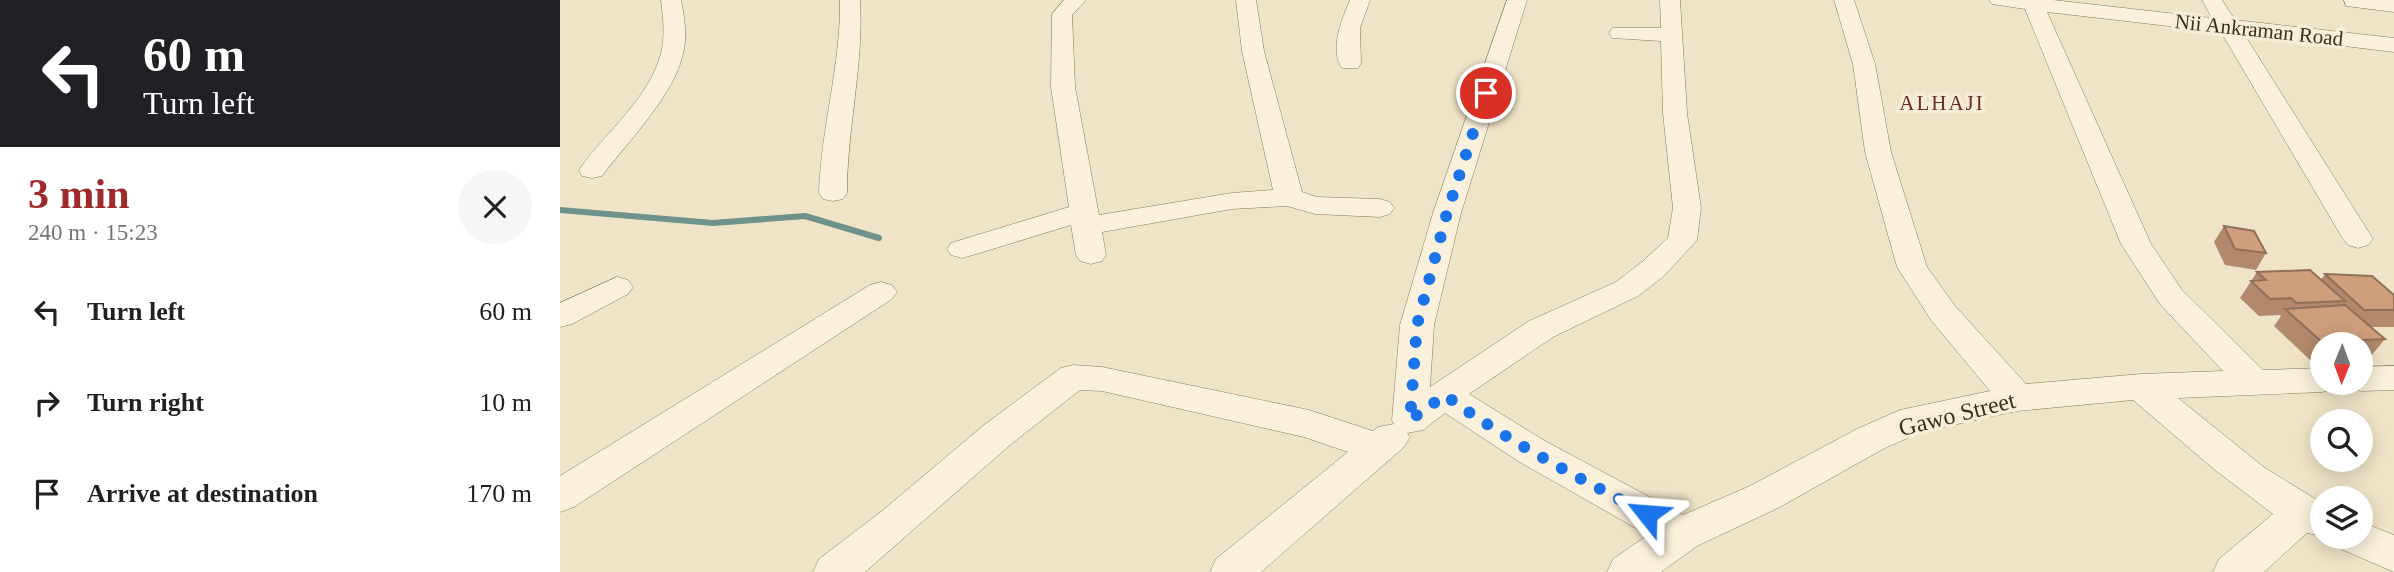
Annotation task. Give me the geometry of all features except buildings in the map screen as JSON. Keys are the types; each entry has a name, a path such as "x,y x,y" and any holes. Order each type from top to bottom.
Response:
{"street":[{"path":"592,170 656,86 673,52 674,23 671,0"},
{"path":"833,193 832,164 836,133 849,72 850,0"},
{"path":"1076,0 1062,15 1063,87 1091,255"},
{"path":"1246,0 1253,51 1289,197"},
{"path":"1350,63 1349,28 1360,0"},
{"path":"1410,420 1417,325 1447,213 1517,0"},
{"path":"1231,572 1410,420 1541,329 1627,289 1653,269 1682,240 1687,208 1675,113 1670,0"},
{"path":"1844,0 1864,64 1878,152 1912,267 1943,313 2017,398"},
{"name":"Nii Ankraman Road","path":"2000,0 2394,45"},
{"path":"2212,0 2358,239"},
{"path":"2353,2 2394,6"},
{"path":"2051,4 2136,244 2171,298 2254,382"},
{"path":"2370,20 2394,23"},
{"path":"1620,33 1671,35"},
{"path":"962,249 1085,219 1232,201 1289,197 1315,205 1380,208"},
{"path":"560,316 617,287"},
{"path":"560,496 881,292"},
{"path":"834,572 1052,390 1073,377 1102,379 1309,424 1379,448"},
{"path":"2373,379 2394,379"},
{"name":"Gawo Street","path":"1628,572 1682,534 1764,497 1870,439 1913,420 2017,398 2141,387 2310,380"},
{"path":"2141,387 2227,458 2310,515"},
{"path":"1445,395 1524,448 1682,534"},
{"path":"2234,572 2310,519"},
{"path":"2373,544 2394,554"}],"waterway":[{"path":"560,210 713,223 805,216 879,238"}],"district":[{"name":"ALHAJI","path":"1942,103"}],"route":[{"path":"1486,93 1447,213 1417,325 1410,420 1445,395 1524,448 1647,514"}]}
